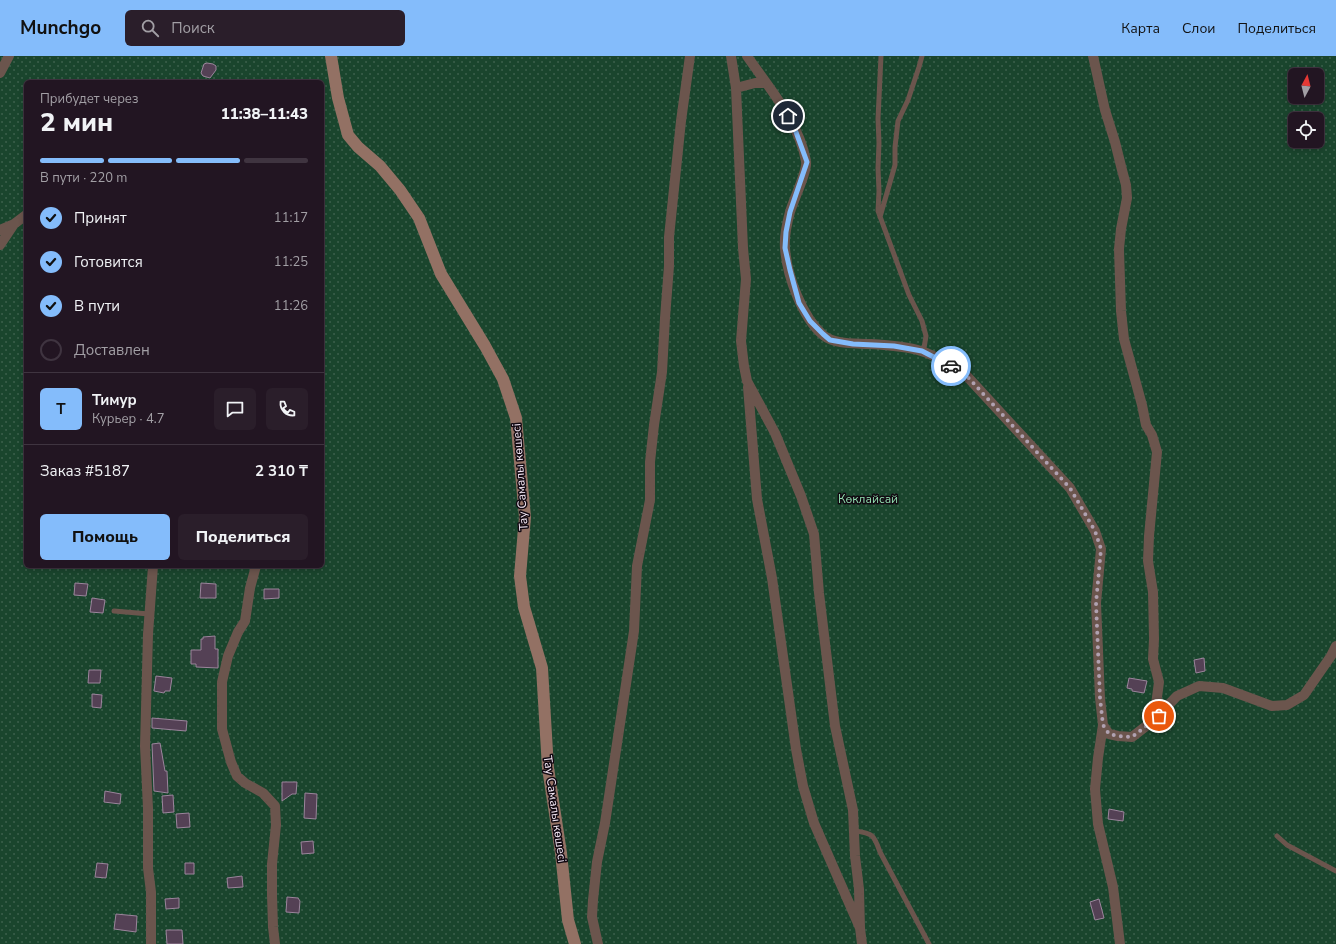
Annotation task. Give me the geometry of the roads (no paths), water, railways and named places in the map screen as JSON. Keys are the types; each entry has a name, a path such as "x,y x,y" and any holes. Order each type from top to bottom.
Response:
{"street":[{"path":"0,73 9,56"},
{"name":"Тау Самалы көшесі","path":"331,56 338,98 348,136 380,166 400,190 419,218 441,274 485,346 503,379 516,418 525,517 520,576 524,607 542,668 548,768 562,853 568,920 575,944"},
{"path":"598,944 592,917 593,900 597,862 605,823 634,631 637,566 650,500 650,462 662,372 669,266 669,237 681,120 690,56"},
{"path":"731,56 736,88 743,248 746,279 741,341 744,366 748,381 757,499 772,578 792,726 803,786 814,822 860,928"},
{"path":"748,56 793,124 807,162 790,212 786,232 785,248 799,303 810,321 830,340 853,344 894,346 922,351 964,373 1070,488 1095,531 1101,549 1096,603 1100,698 1103,725 1095,790 1098,824 1113,887 1120,944"},
{"path":"1093,56 1105,110 1126,185 1127,198 1119,249 1121,311 1124,339 1146,425 1152,435 1157,452 1148,561 1153,592 1153,659 1159,682 1154,720"},
{"path":"736,88 755,83 766,83"},
{"path":"0,230 14,224 24,216"},
{"path":"0,245 14,224"},
{"path":"748,381 775,433 801,496 814,534 819,593 835,726 853,810 862,944"},
{"path":"150,944 151,892 148,868 148,808 145,746 149,614 153,568"},
{"path":"255,568 250,588 245,621 238,632 228,656 222,682 222,729 231,762 237,776 245,783 263,793 275,806 276,825 272,864 272,895 275,944"},
{"path":"1103,725 1109,734 1132,737 1154,720 1177,696 1199,686 1223,688 1272,706 1287,705 1304,695 1331,656 1336,646"}],"lane":[{"path":"881,56 878,119 880,143 878,168 880,191 878,211 909,295 922,322 926,336 922,351"},
{"path":"880,217 895,165 895,147 898,121 908,100 922,56"},
{"path":"114,611 149,614"},
{"path":"855,831 868,833 876,839 880,852 929,944"},
{"path":"1277,836 1287,845 1336,871"}],"park label":[{"name":"Көклайсай","path":"868,499"}]}
